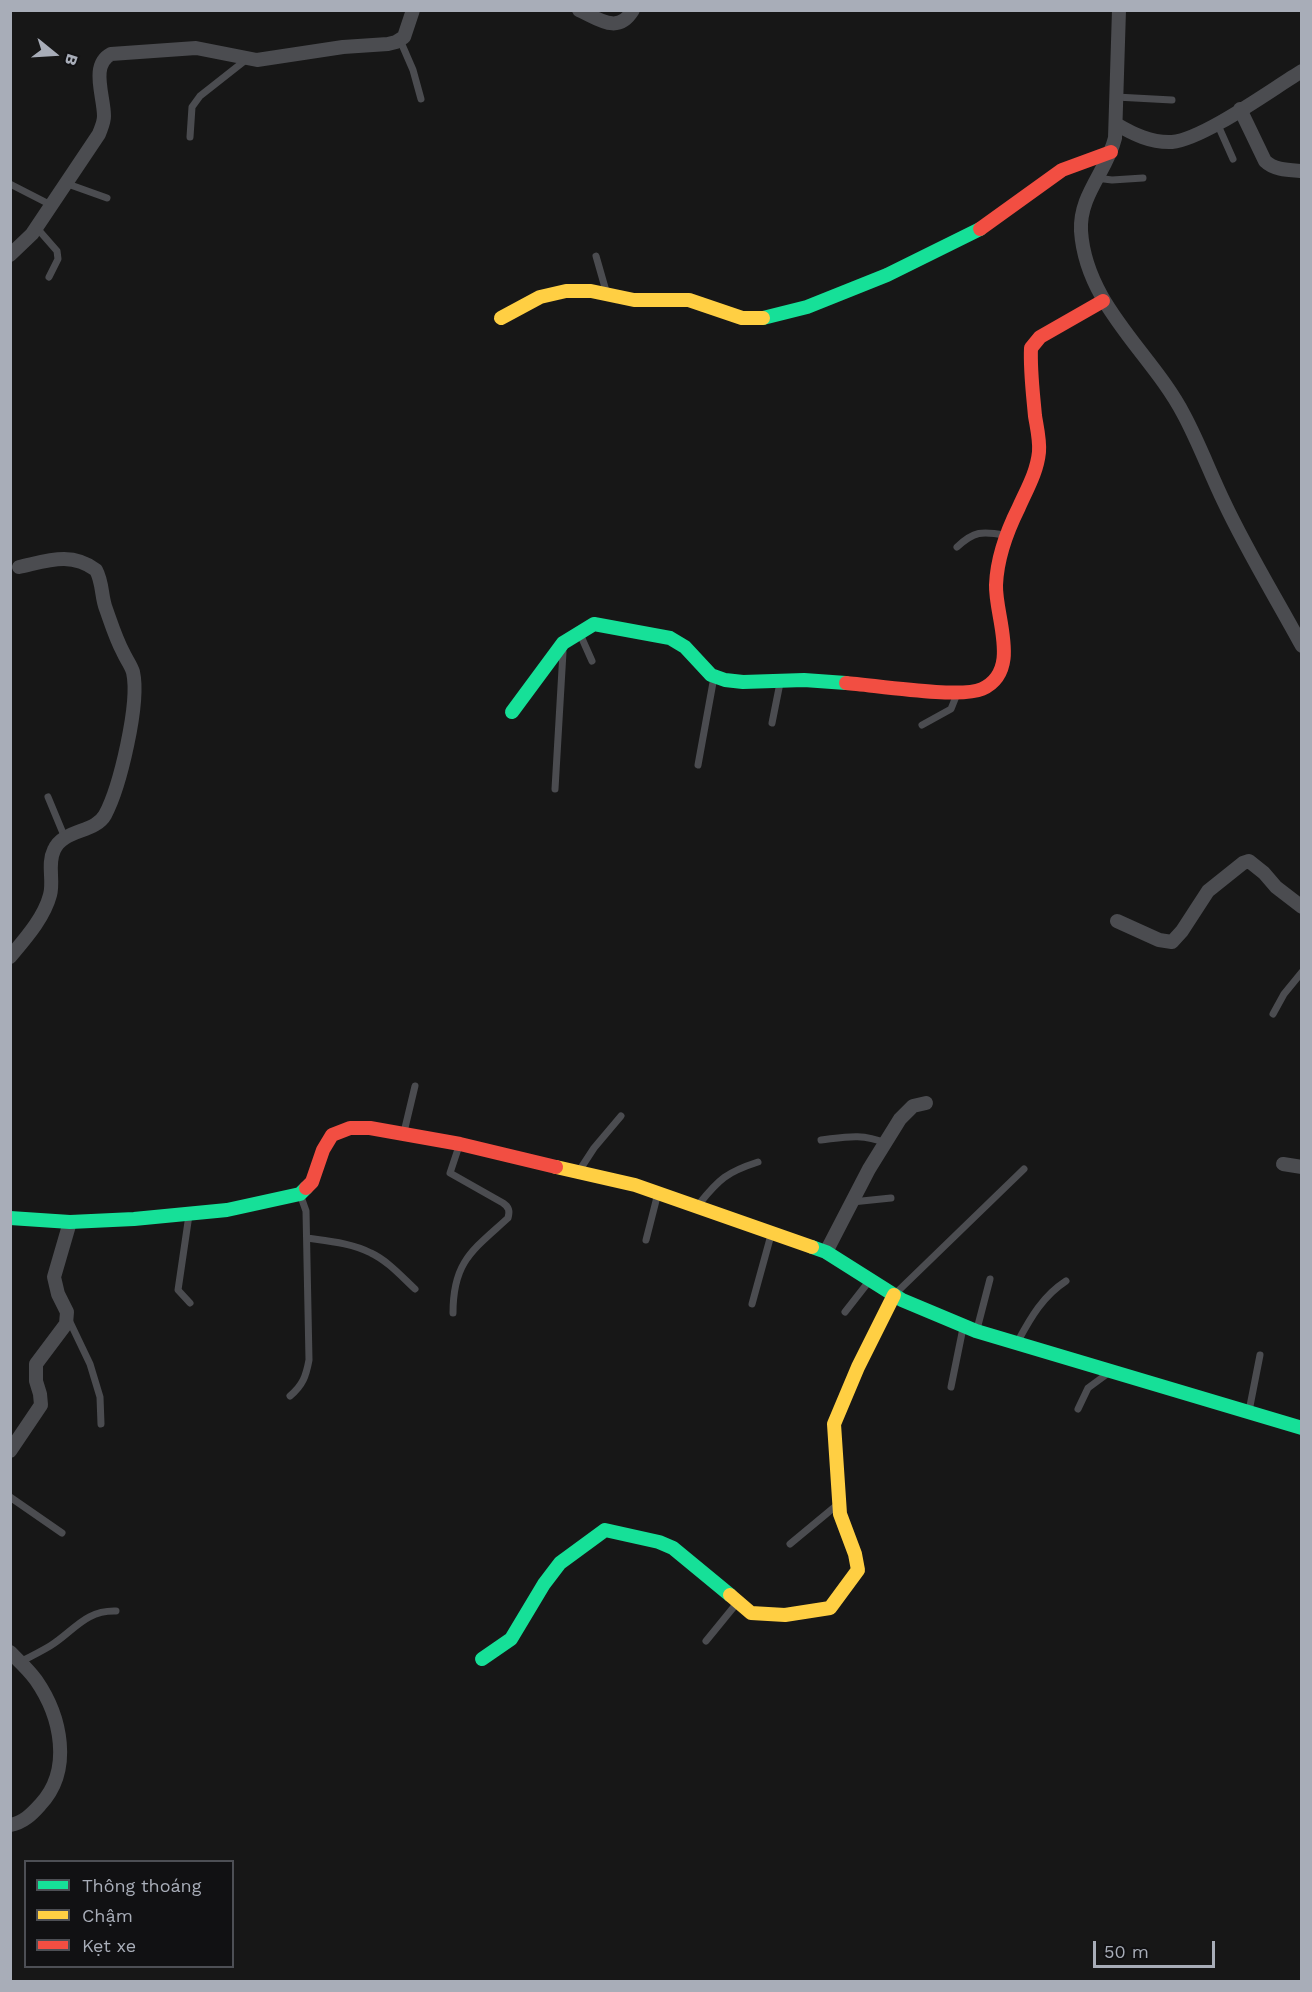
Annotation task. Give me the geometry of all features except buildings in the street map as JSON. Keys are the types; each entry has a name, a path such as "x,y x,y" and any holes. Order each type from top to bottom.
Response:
{"street":[{"path":"10,255 36,227 103,126 99,74 100,64 104,57 111,54 196,48 256,60 343,47 388,44 400,40 406,32 413,10"},
{"path":"579,10 609,24 618,24 623,23 633,10"},
{"path":"1119,10 1116,124 1111,152 1096,178 1082,211 1081,232 1094,284 1103,301 1173,395 1224,504 1302,646"},
{"path":"1116,124 1135,135 1148,139 1172,142 1194,136 1302,70"},
{"path":"1240,109 1261,155 1269,166 1302,171"},
{"path":"501,318 547,295 566,291 607,293 634,300 689,300 750,319 807,307 887,275 977,231 1062,170 1111,152"},
{"path":"512,712 563,643 594,624 670,638 687,647 714,677 724,680 810,680 885,685 957,694 982,689 1000,670 1004,660 1005,641 996,601 996,585 1008,536 1015,515 1026,496 1039,452 1031,348 1040,337 1103,301"},
{"path":"10,957 45,908 51,886 51,859 59,842 95,824 105,814 120,773 131,724 134,675 105,606 103,590 96,570 78,559 66,558 19,567"},
{"path":"1117,921 1159,940 1172,942 1182,932 1208,891 1243,863 1249,861 1276,887 1302,906"},
{"path":"826,1252 852,1202 907,1111 914,1106 926,1103"},
{"path":"10,1218 70,1222 227,1210 300,1194 312,1182 323,1150 332,1135 350,1128 370,1128 460,1144 635,1185 826,1252 894,1295 970,1329 1302,1428"},
{"path":"1282,1164 1302,1167"},
{"path":"10,1451 41,1405 36,1381 36,1364 61,1332 67,1317 54,1277 70,1222"},
{"path":"482,1659 511,1639 544,1584 560,1563 605,1530 659,1542 673,1548 751,1613 785,1615 830,1608 858,1570 855,1554 842,1523 834,1424 858,1367 894,1295"},
{"path":"10,1825 18,1824 53,1789 59,1774 60,1758 60,1739 55,1717 35,1678 15,1657"}],"lane":[{"path":"400,40 413,70 421,99"},
{"path":"190,137 192,107 200,96 247,59"},
{"path":"1116,97 1172,100"},
{"path":"1217,123 1233,159"},
{"path":"1096,178 1112,180 1143,178"},
{"path":"65,183 107,198"},
{"path":"10,184 51,205"},
{"path":"36,227 57,251 58,259 50,277"},
{"path":"596,256 607,293"},
{"path":"957,548 969,535 991,533 1008,536"},
{"path":"579,632 592,661"},
{"path":"555,789 563,643"},
{"path":"698,765 714,677"},
{"path":"772,723 781,680"},
{"path":"922,725 951,709 957,694"},
{"path":"48,797 65,838"},
{"path":"1273,1014 1284,994 1302,972"},
{"path":"404,1134 415,1086"},
{"path":"579,1171 594,1148 621,1116"},
{"path":"821,1140 856,1135 886,1143"},
{"path":"453,1313 455,1282 465,1260 470,1252 508,1218 510,1212 508,1206 450,1173 460,1144"},
{"path":"697,1206 713,1185 732,1171 758,1162"},
{"path":"894,1295 1024,1169"},
{"path":"646,1240 658,1193"},
{"path":"290,1396 306,1377 309,1360 306,1211 300,1194"},
{"path":"852,1202 891,1198"},
{"path":"190,1213 178,1290 190,1303"},
{"path":"752,1304 772,1233"},
{"path":"307,1238 350,1245 372,1253 415,1289"},
{"path":"951,1387 970,1329 990,1279"},
{"path":"845,1312 870,1280"},
{"path":"1017,1344 1029,1319 1042,1302 1066,1281"},
{"path":"67,1317 75,1330 100,1397 101,1424"},
{"path":"1249,1411 1260,1355"},
{"path":"1078,1409 1088,1388 1109,1372"},
{"path":"10,1497 62,1533"},
{"path":"790,1544 839,1504"},
{"path":"706,1641 737,1603"},
{"path":"15,1657 51,1646 80,1621 90,1616 105,1611 116,1611"}],"traffic: fast":[{"path":"763,318 807,307 887,275 980,229"},
{"path":"512,712 563,643 594,624 670,638 685,647 711,675 725,680 743,682 804,680 846,683"},
{"path":"10,1218 70,1222 134,1219 227,1210 300,1194 306,1188"},
{"path":"812,1247 826,1252 902,1300 976,1331 1302,1428"},
{"path":"482,1659 511,1639 544,1584 560,1563 605,1530 659,1542 673,1548 730,1595"}],"traffic: slow":[{"path":"501,318 540,297 566,291 591,291 634,300 689,300 742,318 763,318"},
{"path":"556,1167 635,1185 812,1247"},
{"path":"730,1595 751,1613 785,1615 830,1608 858,1570 855,1554 840,1514 834,1424 858,1367 894,1295"}],"traffic: jam":[{"path":"980,229 1062,170 1111,152"},
{"path":"846,683 955,693 982,689 994,681 1001,670 1004,657 996,585 998,565 1007,535 1034,473 1039,452 1031,348 1040,337 1103,301"},
{"path":"306,1188 312,1182 323,1150 332,1135 350,1128 370,1128 460,1144 556,1167"}]}
